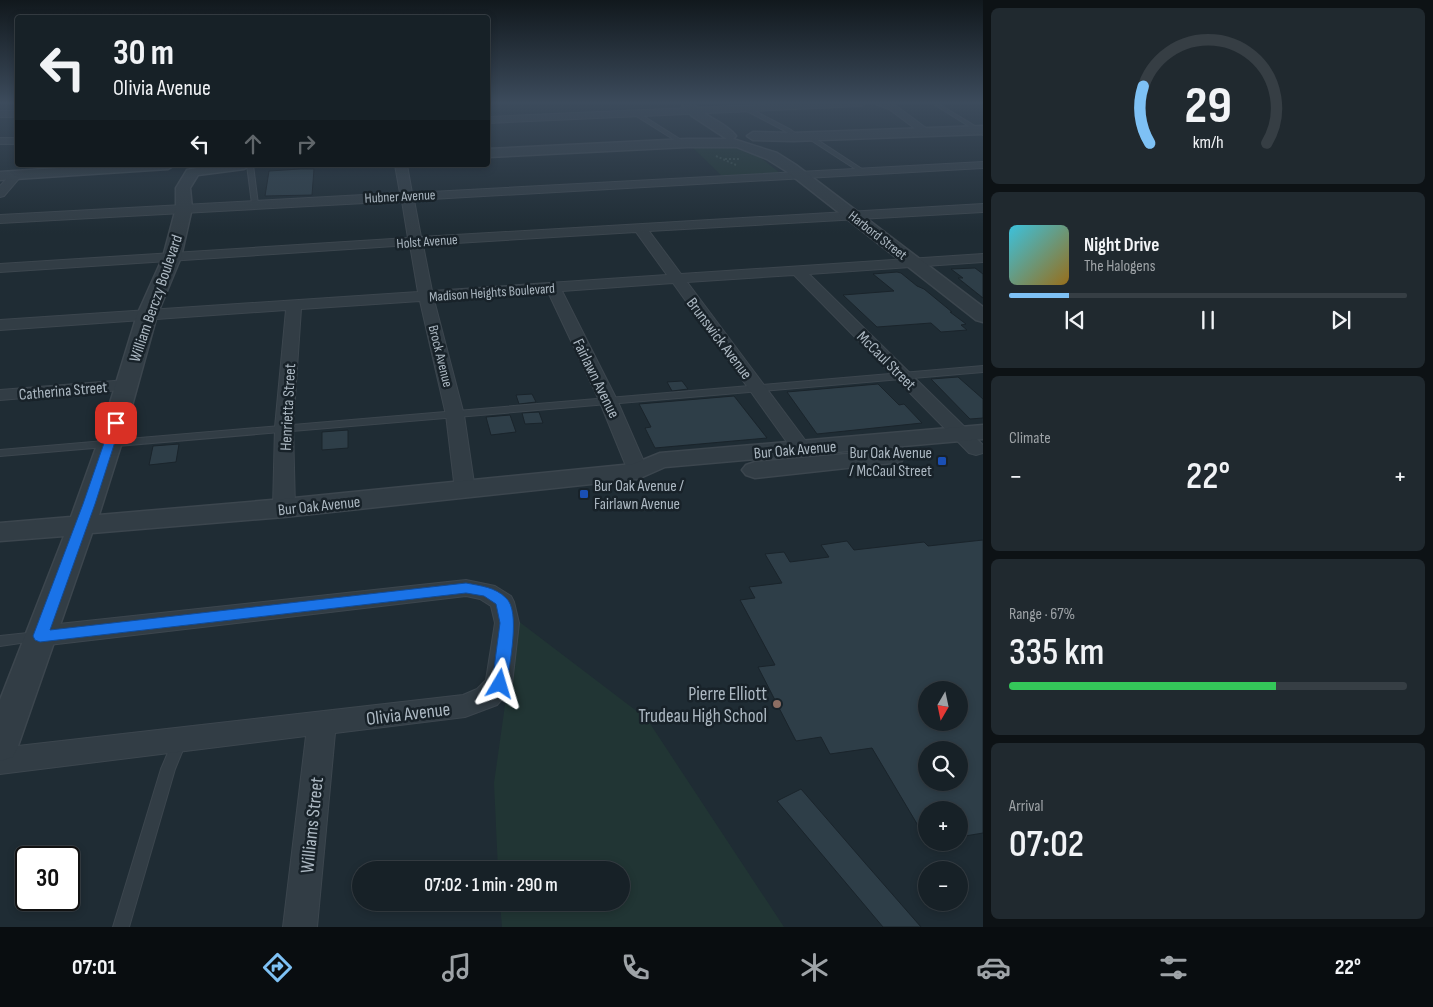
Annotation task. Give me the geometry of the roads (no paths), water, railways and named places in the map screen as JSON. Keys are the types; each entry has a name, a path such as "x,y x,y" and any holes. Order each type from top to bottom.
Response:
{"street":[{"path":"490,152 614,146"},
{"name":"Harbord Street","path":"756,146 800,175 983,316"},
{"name":"Hubner Avenue","path":"0,219 983,165"},
{"path":"0,176 80,172 181,172 226,167"},
{"name":"Brock Avenue","path":"401,167 426,296 455,415 465,490"},
{"name":"William Berczy Boulevard","path":"0,746 110,442 147,315 172,258 184,208 181,172"},
{"path":"0,193 15,176"},
{"name":"Holst Avenue","path":"0,268 416,241 983,208"},
{"name":"Brunswick Avenue","path":"640,228 801,448"},
{"name":"Madison Heights Boulevard","path":"0,325 983,258"},
{"name":"McCaul Street","path":"798,271 902,375 976,441"},
{"name":"Fairlawn Avenue","path":"553,287 608,400 638,471"},
{"name":"Henrietta Street","path":"284,508 284,427 294,305"},
{"name":"Catherina Street","path":"0,395 127,385"},
{"name":"Bur Oak Avenue","path":"638,471 660,460 801,448 976,441"},
{"name":"Bur Oak Avenue","path":"0,532 284,508 638,471 668,477 976,441"},
{"name":"Olivia Avenue","path":"0,761 465,706 487,697 500,684 507,623 502,602 487,592 466,588 40,636"},
{"name":"Williams Street","path":"300,927 322,723"}],"lane":[{"path":"816,146 862,172"},
{"path":"250,167 255,204"},
{"path":"0,453 284,427 455,415 608,400 983,369"},
{"path":"0,641 40,636"},
{"path":"121,927 168,769 180,740"}],"place":[{"name":"Bur Oak Avenue / McCaul Street","path":"942,461"},
{"name":"Bur Oak Avenue / Fairlawn Avenue","path":"584,494"},
{"name":"Pierre Elliott Trudeau High School","path":"777,704"}]}
